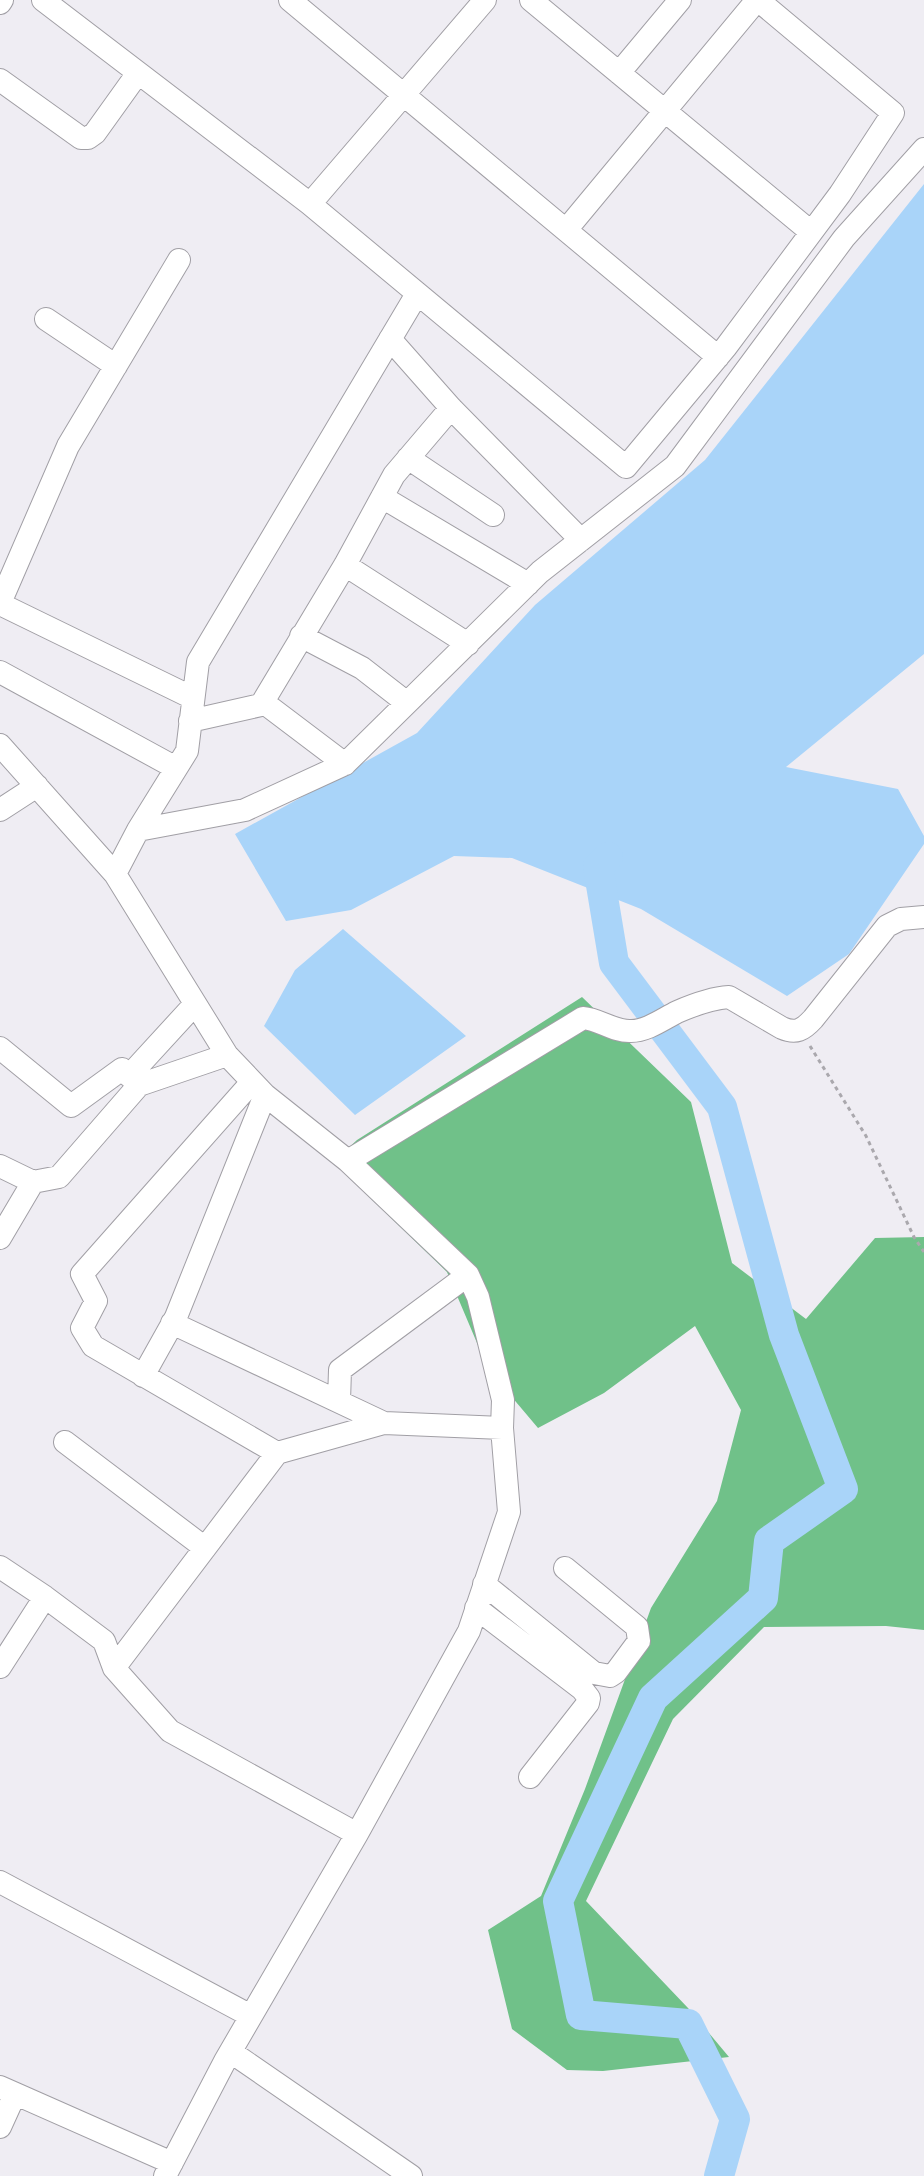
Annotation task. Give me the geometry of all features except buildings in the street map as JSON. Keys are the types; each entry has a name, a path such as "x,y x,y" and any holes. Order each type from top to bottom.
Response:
{"street":[{"path":"42,0 310,204 626,467 718,357 840,194 893,113 758,0 664,110 566,230"},
{"path":"290,0 718,357"},
{"path":"310,204 485,0"},
{"path":"531,0 811,232"},
{"path":"619,73 680,0"},
{"path":"0,80 81,138 88,138 138,73"},
{"path":"138,830 246,810 345,764 528,584 675,466 844,238 924,149"},
{"path":"179,260 68,446 0,604 193,698"},
{"path":"115,874 138,830 187,751 198,662 417,294"},
{"path":"46,319 116,366"},
{"path":"390,339 450,408 581,540"},
{"path":"190,721 262,705 301,636 346,565 394,475 450,408"},
{"path":"408,458 493,515"},
{"path":"382,497 528,584"},
{"path":"346,565 468,644"},
{"path":"301,636 362,668 407,703"},
{"path":"0,672 176,768"},
{"path":"263,702 345,764"},
{"path":"0,745 115,874 227,1055 258,1088 348,1161 468,1275 478,1297 503,1400 502,1428 509,1512 469,1631 357,1834 251,2016 169,2169 8,2090 0,2127"},
{"path":"2,807 37,786"},
{"path":"348,1161 576,1021 590,1018 630,1032 644,1028 679,1012 720,998 729,997 782,1028 792,1032 800,1031 813,1019 887,926 901,919 924,917"},
{"path":"0,1166 33,1182 59,1177 195,1004"},
{"path":"0,1048 71,1106 122,1069 134,1080"},
{"path":"134,1080 227,1055"},
{"path":"143,1376 172,1323 258,1088"},
{"path":"258,1088 82,1274 96,1301 82,1328 93,1346 277,1453"},
{"path":"0,1238 33,1182"},
{"path":"339,1401 340,1370 468,1275"},
{"path":"172,1323 384,1422"},
{"path":"114,1668 277,1453 384,1422 502,1428"},
{"path":"65,1442 205,1548"},
{"path":"0,1567 45,1597 104,1641 114,1668 170,1731 357,1834"},
{"path":"484,1584 594,1673 610,1676 616,1672 639,1641 638,1627 565,1568"},
{"path":"0,1667 45,1597"},
{"path":"476,1608 582,1689 589,1698 588,1703 530,1777"},
{"path":"0,1882 251,2016"},
{"path":"231,2052 410,2176"}],"path":[{"path":"800,1031 866,1136 914,1236 924,1252"}],"green space":[{"path":"582,997 691,1102 732,1263 806,1319 875,1238 924,1237 924,1630 886,1626 764,1627 673,1719 586,1901 688,2008 729,2057 603,2071 567,2070 512,2029 488,1930 541,1896 585,1789 651,1608 717,1501 741,1410 695,1326 604,1393 538,1428 488,1369 447,1272 333,1162 357,1140"}],"water":[{"path":"924,184 924,654 786,767 898,789 924,836 924,844 849,954 787,996 641,909 512,858 454,856 351,910 286,921 235,834 417,733 535,605 705,460"},
{"path":"343,929 466,1036 355,1115 264,1026 295,970"}],"waterway":[{"path":"608,857 598,867 614,963 722,1107 784,1335 843,1489 769,1541 763,1598 653,1698 558,1901 581,2015 688,2024 735,2119 719,2176"}]}
